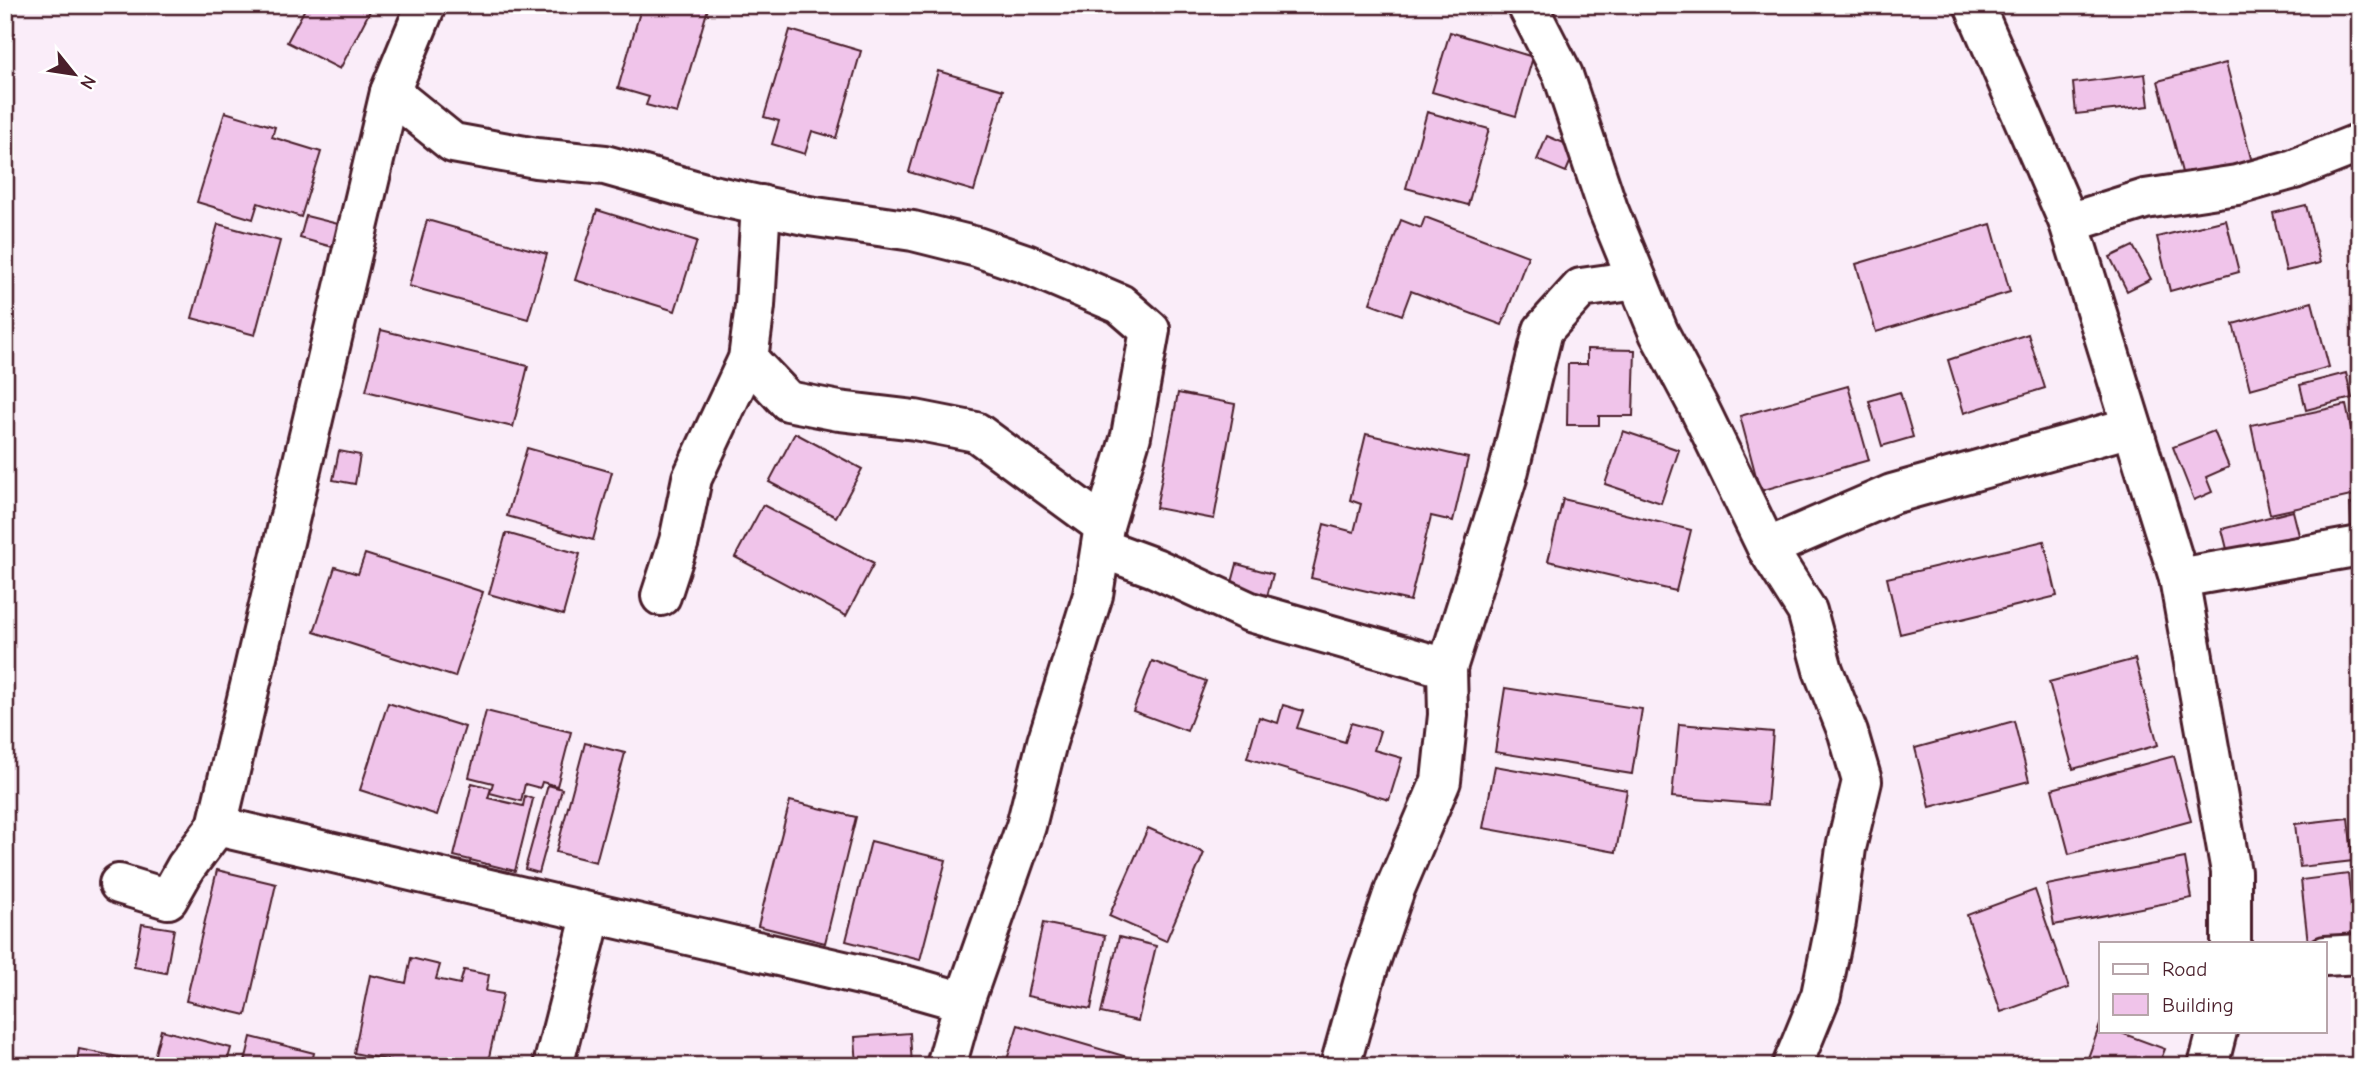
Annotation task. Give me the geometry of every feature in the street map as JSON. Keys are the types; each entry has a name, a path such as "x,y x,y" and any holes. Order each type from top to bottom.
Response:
{"street":[{"path":"119,884 168,899 186,867 217,826 390,92 426,5"},
{"path":"1527,5 1563,75 1608,209 1659,333 1767,548 1807,611 1823,670 1848,733 1862,781 1846,848 1836,922 1821,995 1792,1066"},
{"path":"1974,5 2068,223 2179,578 2231,872 2231,942"},
{"path":"390,92 453,143 536,158 605,165 708,194 809,216 913,231 976,247 1026,264 1120,304 1150,330 1131,436 1102,537 1093,595 1047,742 1026,826 964,1002 946,1066"},
{"path":"2068,223 2145,199 2237,185 2294,169 2360,143"},
{"path":"662,596 679,541 692,478 748,359 755,306 761,205"},
{"path":"1340,1066 1365,977 1395,890 1441,781 1448,715 1447,668 1507,478 1543,330 1581,288 1637,280"},
{"path":"748,359 788,401 976,432 1102,537 1155,568 1250,612 1447,668"},
{"path":"1767,548 1892,494 2131,427"},
{"path":"2179,578 2360,546"},
{"path":"217,826 908,986 964,1002"},
{"path":"553,1066 592,913"},
{"path":"2326,956 2360,954"},
{"path":"2208,1066 2217,1032"}],"building":[{"path":"307,5 373,5 340,69 287,42"},
{"path":"642,5 709,5 677,113 646,105 649,97 618,88"},
{"path":"790,30 861,51 836,138 812,131 805,154 772,144 779,121 764,117"},
{"path":"1450,32 1533,57 1516,116 1432,92"},
{"path":"2226,63 2252,162 2184,180 2158,81"},
{"path":"938,71 1003,90 974,191 909,172"},
{"path":"2145,74 2149,106 2076,114 2073,83"},
{"path":"225,112 275,127 272,137 321,152 301,217 258,203 253,219 197,202"},
{"path":"1427,112 1489,129 1468,205 1406,188"},
{"path":"1547,136 1576,148 1566,172 1537,160"},
{"path":"2306,205 2320,263 2286,271 2273,213"},
{"path":"597,210 697,241 675,311 575,280"},
{"path":"306,216 342,225 336,248 300,238"},
{"path":"1425,217 1528,256 1502,325 1411,291 1402,315 1370,303 1401,220 1421,228"},
{"path":"427,220 547,254 528,319 409,286"},
{"path":"2226,220 2239,272 2170,291 2157,237"},
{"path":"218,224 280,241 255,335 192,318"},
{"path":"1991,224 2010,292 1876,332 1856,264"},
{"path":"2133,246 2151,279 2127,291 2110,257"},
{"path":"2312,302 2329,367 2250,389 2233,324"},
{"path":"381,330 528,366 513,427 366,391"},
{"path":"2028,334 2045,388 1964,413 1948,360"},
{"path":"1587,349 1635,350 1633,416 1599,416 1599,425 1567,425 1568,364 1587,364"},
{"path":"2346,373 2352,398 2306,410 2300,385"},
{"path":"1848,386 1869,460 1760,491 1740,416"},
{"path":"1900,392 1913,437 1882,446 1869,401"},
{"path":"1178,393 1235,404 1214,519 1156,508"},
{"path":"2346,405 2360,471 2360,494 2270,514 2251,425"},
{"path":"1623,431 1679,450 1661,503 1605,484"},
{"path":"2214,431 2229,467 2206,477 2212,492 2194,500 2173,447"},
{"path":"795,433 862,469 836,517 769,482"},
{"path":"1366,434 1468,458 1453,521 1431,516 1410,601 1311,578 1324,524 1354,532 1361,504 1350,500"},
{"path":"527,448 612,472 593,540 507,516"},
{"path":"339,451 360,455 355,484 333,480"},
{"path":"1563,499 1691,530 1676,591 1548,561"},
{"path":"2360,503 2360,534 2351,535 2350,504"},
{"path":"763,505 874,563 846,616 735,557"},
{"path":"2293,511 2302,547 2231,565 2222,529"},
{"path":"506,533 580,554 563,615 489,594"},
{"path":"2044,541 2057,596 1900,634 1887,578"},
{"path":"365,554 483,592 455,677 314,632 335,567 358,574"},
{"path":"1237,564 1273,574 1266,600 1230,590"},
{"path":"2135,659 2158,745 2073,769 2049,682"},
{"path":"1152,661 1206,681 1187,731 1133,711"},
{"path":"1505,688 1642,709 1632,774 1495,752"},
{"path":"388,703 465,727 437,815 360,790"},
{"path":"1283,705 1303,711 1297,728 1345,742 1351,723 1380,731 1374,750 1402,758 1389,800 1247,758 1259,717 1278,723"},
{"path":"486,711 571,732 557,786 542,782 540,788 525,784 521,801 490,793 493,783 469,777"},
{"path":"2014,721 2029,781 1930,807 1915,748"},
{"path":"1679,724 1773,732 1767,805 1672,797"},
{"path":"585,743 625,753 596,862 556,852"},
{"path":"2174,756 2191,821 2069,854 2052,789"},
{"path":"1495,766 1627,790 1616,852 1483,828"},
{"path":"472,783 491,788 488,798 523,806 525,796 533,799 515,871 454,856"},
{"path":"548,785 562,789 539,873 525,869"},
{"path":"790,801 856,817 825,943 758,926"},
{"path":"2348,818 2353,861 2300,867 2295,824"},
{"path":"1148,828 1204,853 1166,941 1109,916"},
{"path":"871,841 946,860 920,960 846,941"},
{"path":"2185,858 2192,898 2054,925 2047,885"},
{"path":"217,870 276,884 246,1015 186,1001"},
{"path":"2348,874 2355,937 2308,942 2301,880"},
{"path":"2035,890 2069,988 2001,1012 1967,915"},
{"path":"1043,923 1105,936 1091,1009 1027,996"},
{"path":"142,924 174,929 166,973 134,967"},
{"path":"1119,937 1156,946 1138,1021 1101,1013"},
{"path":"411,958 440,965 436,979 460,984 464,970 489,975 486,991 503,994 487,1066 415,1066 354,1053 370,975 406,983"},
{"path":"1018,1025 1151,1064 1005,1066"},
{"path":"2099,1028 2099,1032 2119,1032 2165,1049 2158,1066 2085,1066"},
{"path":"161,1030 231,1048 226,1066 152,1066"},
{"path":"910,1033 912,1066 857,1066 855,1037"},
{"path":"251,1037 314,1053 311,1066 244,1066"},
{"path":"79,1049 138,1061 136,1066 76,1066"}]}
